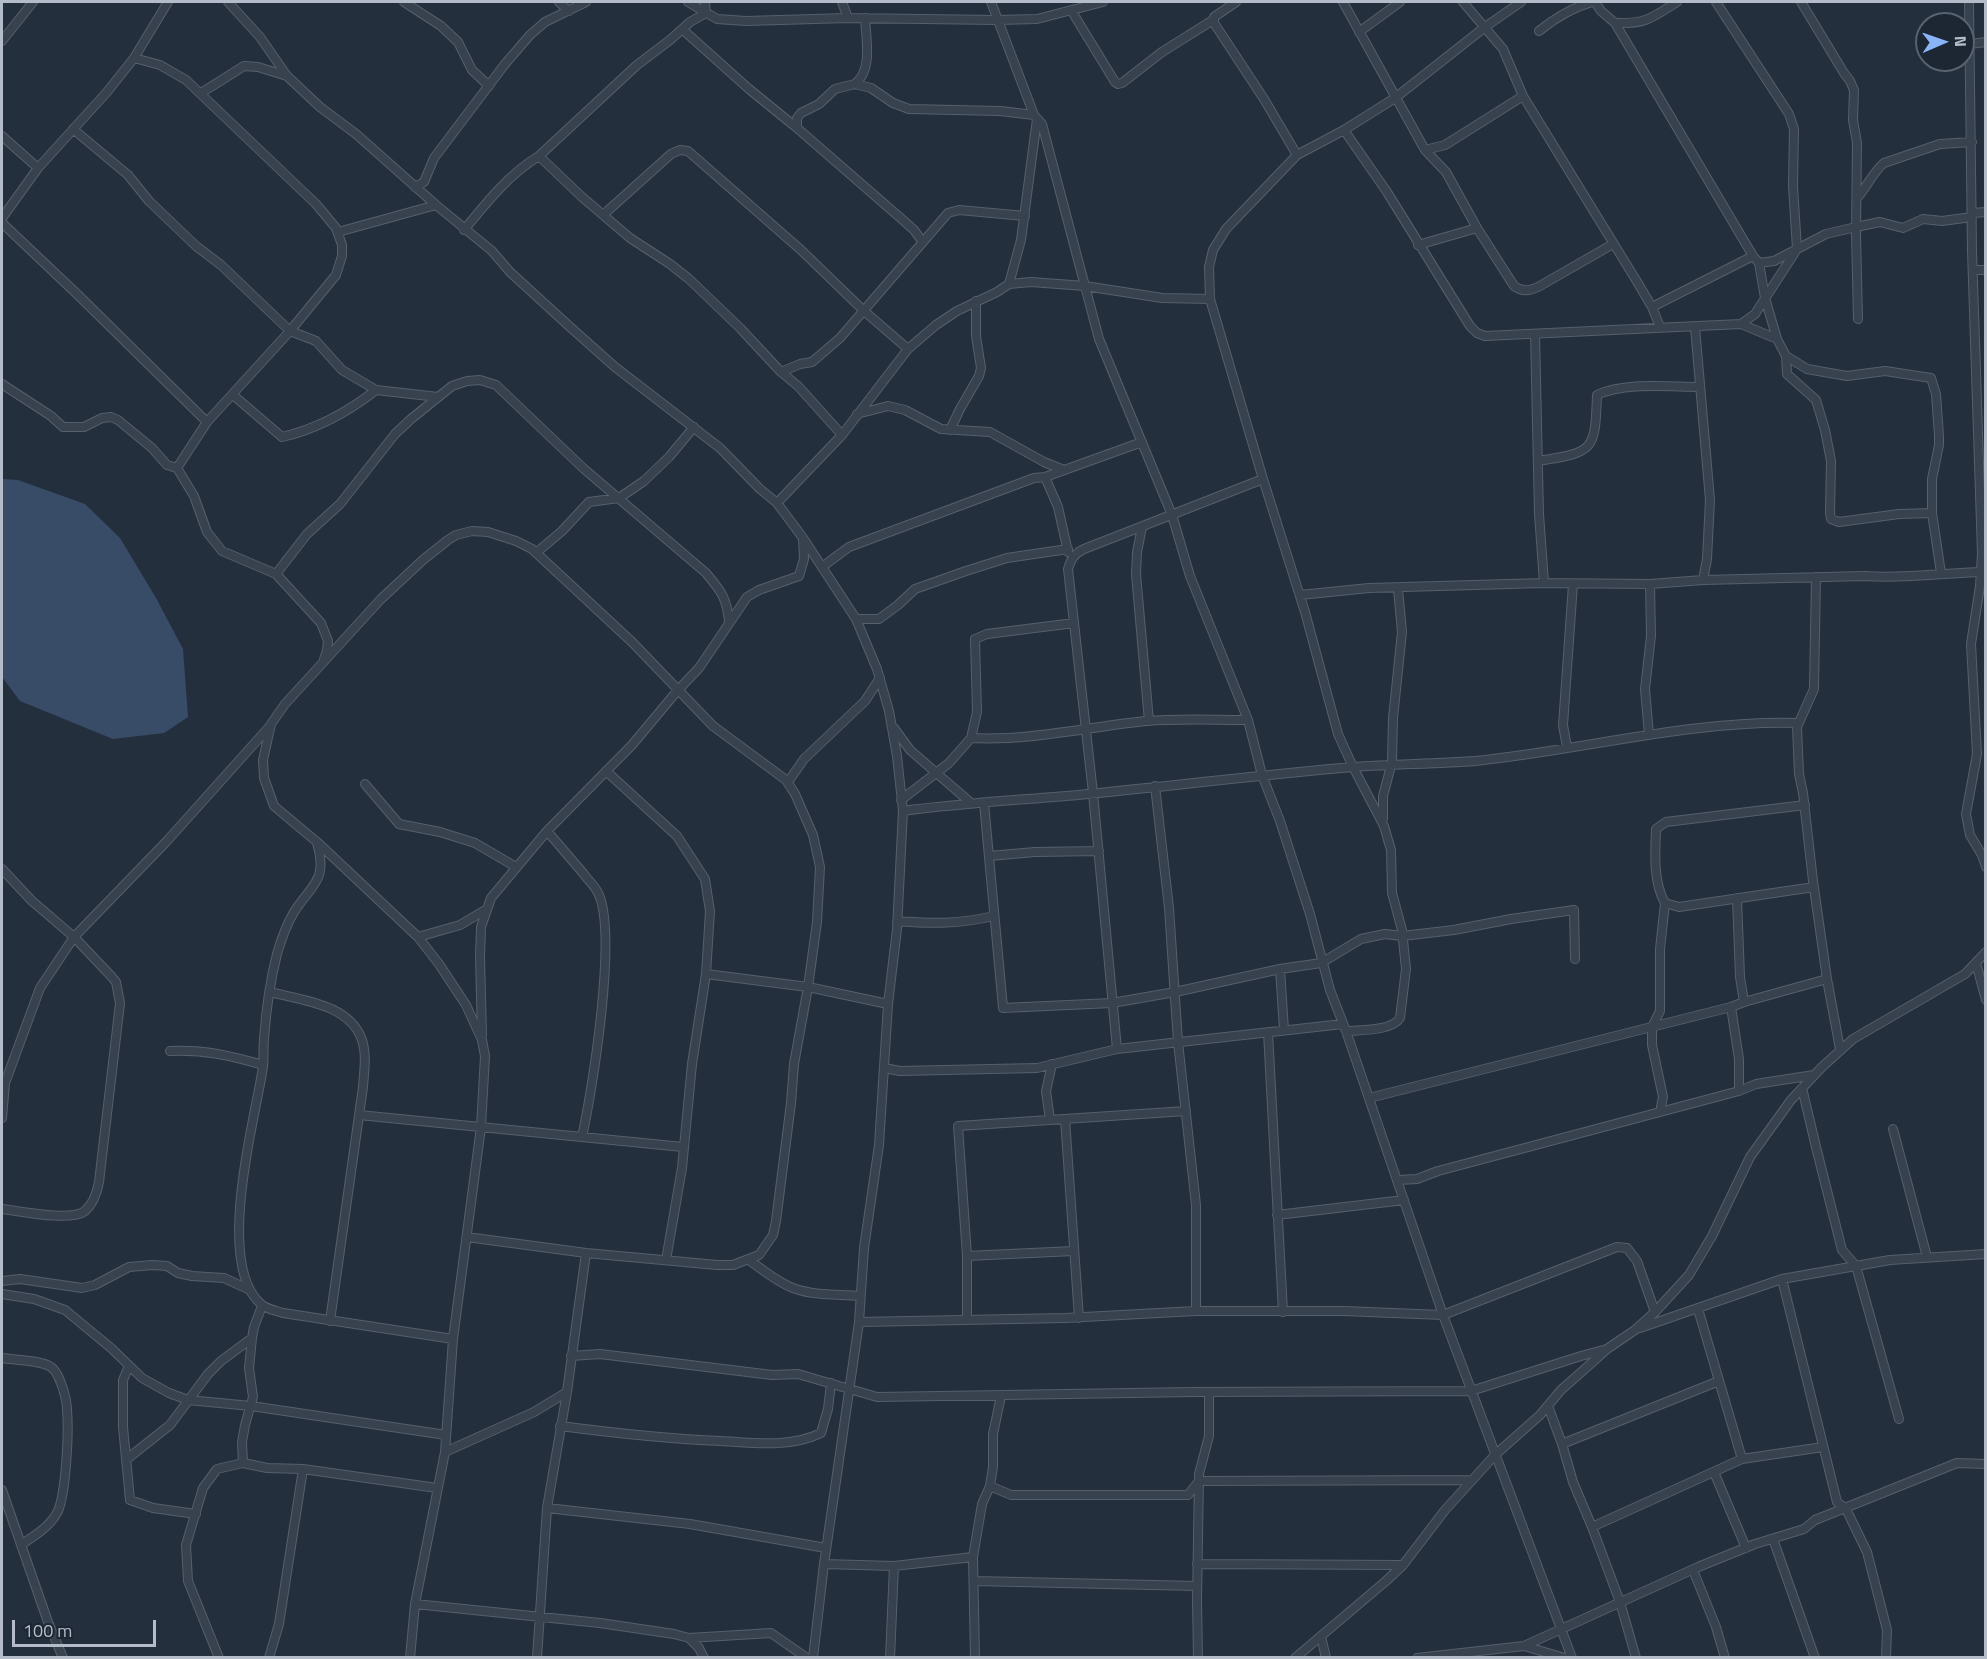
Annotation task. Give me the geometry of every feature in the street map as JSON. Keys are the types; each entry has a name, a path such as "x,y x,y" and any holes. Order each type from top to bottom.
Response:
{"street":[{"path":"2,41 33,2"},
{"path":"2,218 38,168 107,92 134,58 168,2"},
{"path":"228,2 260,37 287,76 320,107 356,134 464,230 492,250 510,272 615,367 720,448 777,503 856,619 880,678 892,724 903,811 897,921 888,1004 879,1145 864,1248 859,1322 826,1548 813,1658"},
{"path":"404,2 441,26 458,42 472,70 489,86"},
{"path":"559,2 569,11"},
{"path":"416,187 424,182 434,158 505,64 534,31 545,22 586,2"},
{"path":"688,2 717,19 730,21 848,18 1037,19 1103,2"},
{"path":"705,2 706,13"},
{"path":"842,2 848,18"},
{"path":"991,2 1036,117 1042,124 1100,339 1172,515 1190,576 1248,720 1262,775 1280,821 1310,914 1321,963 1443,1315 1572,1658"},
{"path":"1071,10 1118,84 1162,52 1214,20 1217,15 1236,2"},
{"path":"1343,2 1425,150 1446,172 1476,228 1514,286 1522,290 1538,287 1613,244"},
{"path":"1359,32 1400,2"},
{"path":"1463,2 1503,49 1523,96 1652,307 1660,327"},
{"path":"884,1068 923,1071 1037,1068 1117,1049 1284,1030 1391,1027 1398,1023 1406,969 1402,936 1392,893 1391,850 1384,826 1338,734 1300,595 1210,298 1209,283 1213,250 1226,229 1297,156 1395,98 1485,27 1521,2"},
{"path":"1539,32 1555,18 1577,6 1593,2 1615,23 1753,256 1759,262 1765,298 1777,339 1786,356 1787,374 1816,400 1826,430 1831,461 1831,519 1839,522 1899,514 1932,513"},
{"path":"1615,23 1634,24 1646,21 1677,2"},
{"path":"1716,2 1792,121 1794,129 1793,186 1797,249 1755,314 1741,324"},
{"path":"1801,2 1854,90 1853,120 1857,143 1858,319"},
{"path":"464,230 494,195 530,161 540,156 637,64 690,22 706,13"},
{"path":"797,128 797,118 801,113 819,104 835,89 855,84 860,80 867,62 865,18"},
{"path":"1214,20 1216,27 1264,99 1297,156"},
{"path":"682,29 914,230 922,241"},
{"path":"134,58 160,65 186,80 201,93 315,204 338,232 342,245 342,256 336,275 290,331 207,422 177,468"},
{"path":"201,93 244,66 258,67 287,76"},
{"path":"1971,72 1973,270 1982,436 1983,534 1982,572 1971,644 1977,754 1966,814 1970,835 1986,867"},
{"path":"855,84 871,88 893,103 909,109 1000,111 1036,117"},
{"path":"1425,150 1445,145 1523,96"},
{"path":"1009,284 1025,216 1036,117"},
{"path":"73,129 128,175 149,201 290,331 316,341 342,370 376,390 438,397"},
{"path":"1344,130 1387,192 1470,326 1477,333 1485,336 1741,324 1777,339"},
{"path":"2,136 38,168"},
{"path":"1857,198 1877,169 1884,163 1940,144 1972,142"},
{"path":"603,215 671,154 680,150 688,151 801,250 864,311 908,349"},
{"path":"540,156 630,238 670,264 688,279 740,328 781,372 798,386 842,435"},
{"path":"338,232 436,205"},
{"path":"781,372 812,362 840,338 944,216 959,210 1025,216"},
{"path":"1759,262 1774,261 1826,234 1856,227 1880,222 1903,228 1923,219 1942,221 1986,212"},
{"path":"2,223 207,422"},
{"path":"1418,245 1476,228"},
{"path":"1652,307 1753,256"},
{"path":"1973,270 1986,270"},
{"path":"777,503 842,435 908,349 936,325 1009,284 1031,282 1085,286 1162,298 1210,298"},
{"path":"950,430 981,368 976,336 976,301"},
{"path":"1695,327 1710,500 1707,559 1703,580"},
{"path":"1535,333 1539,514 1544,583"},
{"path":"1786,356 1806,369 1846,376 1885,371 1931,378 1936,394 1939,436 1932,479 1932,513 1941,573"},
{"path":"276,573 307,534 340,504 394,434 452,386 480,380 496,385 583,468 706,573 722,591 728,606 729,622"},
{"path":"2,384 51,416 63,427 84,427 102,418 111,417 118,420 152,448 167,465 177,468 194,496 207,532 222,551 276,573 321,623 328,641 323,664"},
{"path":"1538,461 1577,454 1588,448 1596,428 1597,395 1616,389 1700,387"},
{"path":"233,395 282,437 324,424 376,390"},
{"path":"857,414 880,407 897,408 950,430 990,432 1044,462 1064,470"},
{"path":"536,553 562,531 589,502 619,498 644,481 669,457 694,427"},
{"path":"822,567 849,547 1034,478 1045,477 1142,442"},
{"path":"1045,477 1058,507 1070,560 1068,569 1094,793 1117,1049"},
{"path":"1070,560 1084,549 1263,479"},
{"path":"1142,527 1136,574 1149,721"},
{"path":"2,1118 3,1083 40,988 74,937 166,842 271,724 285,704 381,599 424,559 456,535 472,531 488,532 516,540 536,553 632,642 721,733 788,782 813,835 820,867 818,915 794,1064 776,1221 767,1245 759,1256 733,1265 717,1266 586,1253 466,1237"},
{"path":"410,1658 415,1604 445,1452 453,1339 481,1127 485,1056 482,1040 480,957 481,927 487,909 491,898 547,831 632,746 699,668 747,597 759,590 799,576 804,559 803,538"},
{"path":"856,619 879,619 915,589 976,568 1007,558 1068,549"},
{"path":"1300,595 1369,588 1398,589 1544,583 1650,584 1703,580 1865,576 1887,578 1982,572"},
{"path":"1816,577 1814,688 1797,727 1799,774 1827,979 1840,1049"},
{"path":"1567,747 1563,724 1573,584"},
{"path":"1649,735 1646,688 1651,636 1650,584"},
{"path":"1384,826 1383,802 1391,766 1393,718 1402,632 1398,589"},
{"path":"901,800 949,763 971,738 977,712 975,639 987,634 1074,623"},
{"path":"788,782 804,759 865,700 880,678"},
{"path":"971,738 1008,739 1149,721 1248,720"},
{"path":"903,811 1262,775 1478,760 1704,727 1761,722 1798,723"},
{"path":"271,724 263,760 268,795 274,806 317,842 418,937 466,1005 482,1040"},
{"path":"892,724 910,750 971,804"},
{"path":"606,771 677,836 705,879 710,911 706,974 692,1064 681,1180 666,1260"},
{"path":"365,784 399,824 440,832 475,843 516,867"},
{"path":"1155,786 1169,908 1178,1042 1197,1205 1196,1311"},
{"path":"984,803 1003,1008 1112,1002 1175,992 1280,969 1321,963 1361,939 1385,934 1402,936 1454,930 1574,910 1575,959"},
{"path":"1660,1112 1663,1097 1652,1045 1652,1027 1660,1011 1660,949 1665,903 1661,895 1655,859 1656,829 1666,822 1805,805"},
{"path":"547,831 598,892 605,913 606,938 602,999 590,1100 582,1137"},
{"path":"317,842 321,856 321,872 314,888 295,911 286,927 277,954 270,992 263,1065 251,1126 238,1225 241,1261 250,1290 262,1306 283,1313 453,1339"},
{"path":"989,856 1035,852 1099,851"},
{"path":"2,869 32,901 74,937 116,982 120,1003 97,1195 83,1213 69,1215 2,1209"},
{"path":"1665,903 1679,907 1814,887"},
{"path":"1737,898 1740,977 1744,1002"},
{"path":"418,937 460,925 487,909"},
{"path":"897,921 943,924 994,916"},
{"path":"1295,1658 1386,1581 1444,1510 1495,1455 1540,1415 1561,1390 1607,1349 1656,1312 1689,1275 1712,1236 1750,1157 1763,1137 1814,1075 1840,1049 1872,1027 1980,965 1986,952"},
{"path":"1980,965 1986,1000"},
{"path":"1280,969 1284,1030"},
{"path":"706,974 808,987 888,1004"},
{"path":"1369,1098 1731,1007 1827,979"},
{"path":"270,992 322,1005 342,1015 353,1024 362,1040 365,1061 359,1115 330,1321"},
{"path":"1731,1007 1739,1059 1739,1091"},
{"path":"1268,1032 1283,1312"},
{"path":"170,1051 207,1051 263,1065"},
{"path":"1050,1120 1046,1090 1052,1064"},
{"path":"1398,1180 1417,1179 1438,1170 1739,1091 1756,1084 1814,1075"},
{"path":"1802,1088 1842,1250 1856,1266 1899,1419"},
{"path":"967,1320 967,1256 958,1126 1186,1111"},
{"path":"359,1115 683,1147"},
{"path":"1065,1119 1079,1318"},
{"path":"1893,1129 1927,1257"},
{"path":"1277,1215 1404,1200"},
{"path":"859,1322 1079,1318 1196,1311 1343,1311 1443,1315 1617,1247 1627,1248 1637,1262 1656,1312"},
{"path":"967,1256 1074,1251"},
{"path":"537,1658 547,1508 567,1392 586,1253"},
{"path":"1635,1330 1782,1279 1890,1260 1986,1254"},
{"path":"748,1260 775,1279 795,1289 860,1296"},
{"path":"2,1281 20,1279 82,1288 95,1286 129,1267 152,1265 167,1266 178,1273 192,1276 224,1278 250,1290"},
{"path":"1782,1279 1837,1502 1846,1509 1867,1551 1887,1630 1884,1657"},
{"path":"2,1294 34,1299 65,1310 142,1378 188,1401 251,1406 446,1435"},
{"path":"243,1463 243,1434 253,1397 249,1368 252,1338 262,1306"},
{"path":"1698,1309 1742,1459"},
{"path":"127,1459 170,1425 208,1374 221,1361 252,1338"},
{"path":"571,1356 600,1354 772,1376 798,1374 877,1397 1472,1391 1607,1349"},
{"path":"2,1358 52,1367 62,1388 68,1409 65,1475 63,1495 58,1511 48,1527 21,1545"},
{"path":"129,1366 123,1380 123,1427 130,1500 153,1508 196,1514"},
{"path":"1562,1444 1719,1381"},
{"path":"560,1426 693,1440 752,1443 795,1442 821,1433 828,1409 831,1383"},
{"path":"445,1452 534,1412 567,1392"},
{"path":"1198,1658 1199,1480 1209,1436 1209,1392"},
{"path":"975,1658 973,1557 982,1504 990,1486 993,1467 993,1434 1001,1396"},
{"path":"1548,1406 1573,1482 1620,1602 1636,1658"},
{"path":"1592,1527 1742,1459 1823,1447"},
{"path":"219,1658 188,1581 186,1545 203,1488 217,1468 243,1463 267,1468 303,1468 437,1488"},
{"path":"1417,1658 1524,1646 1693,1570 1746,1548 1804,1529 1815,1520 1958,1463 1986,1464"},
{"path":"269,1658 279,1624 303,1468"},
{"path":"1714,1472 1746,1548"},
{"path":"990,1486 1011,1495 1188,1495 1199,1480"},
{"path":"1199,1480 1472,1480"},
{"path":"2,1490 48,1623 63,1658"},
{"path":"547,1508 690,1524 826,1548"},
{"path":"1773,1539 1815,1658"},
{"path":"824,1564 894,1566 973,1557"},
{"path":"1197,1564 1402,1564"},
{"path":"890,1658 894,1566"},
{"path":"1693,1570 1716,1627 1725,1658"},
{"path":"974,1581 1197,1586"},
{"path":"415,1604 631,1627 689,1638 771,1633 807,1658"},
{"path":"1321,1636 1326,1658"},
{"path":"689,1638 699,1648 704,1658"},
{"path":"1524,1646 1565,1658"}],"water":[{"path":"2,479 18,480 85,504 120,538 183,649 188,717 164,733 113,739 20,701 2,677"}]}
